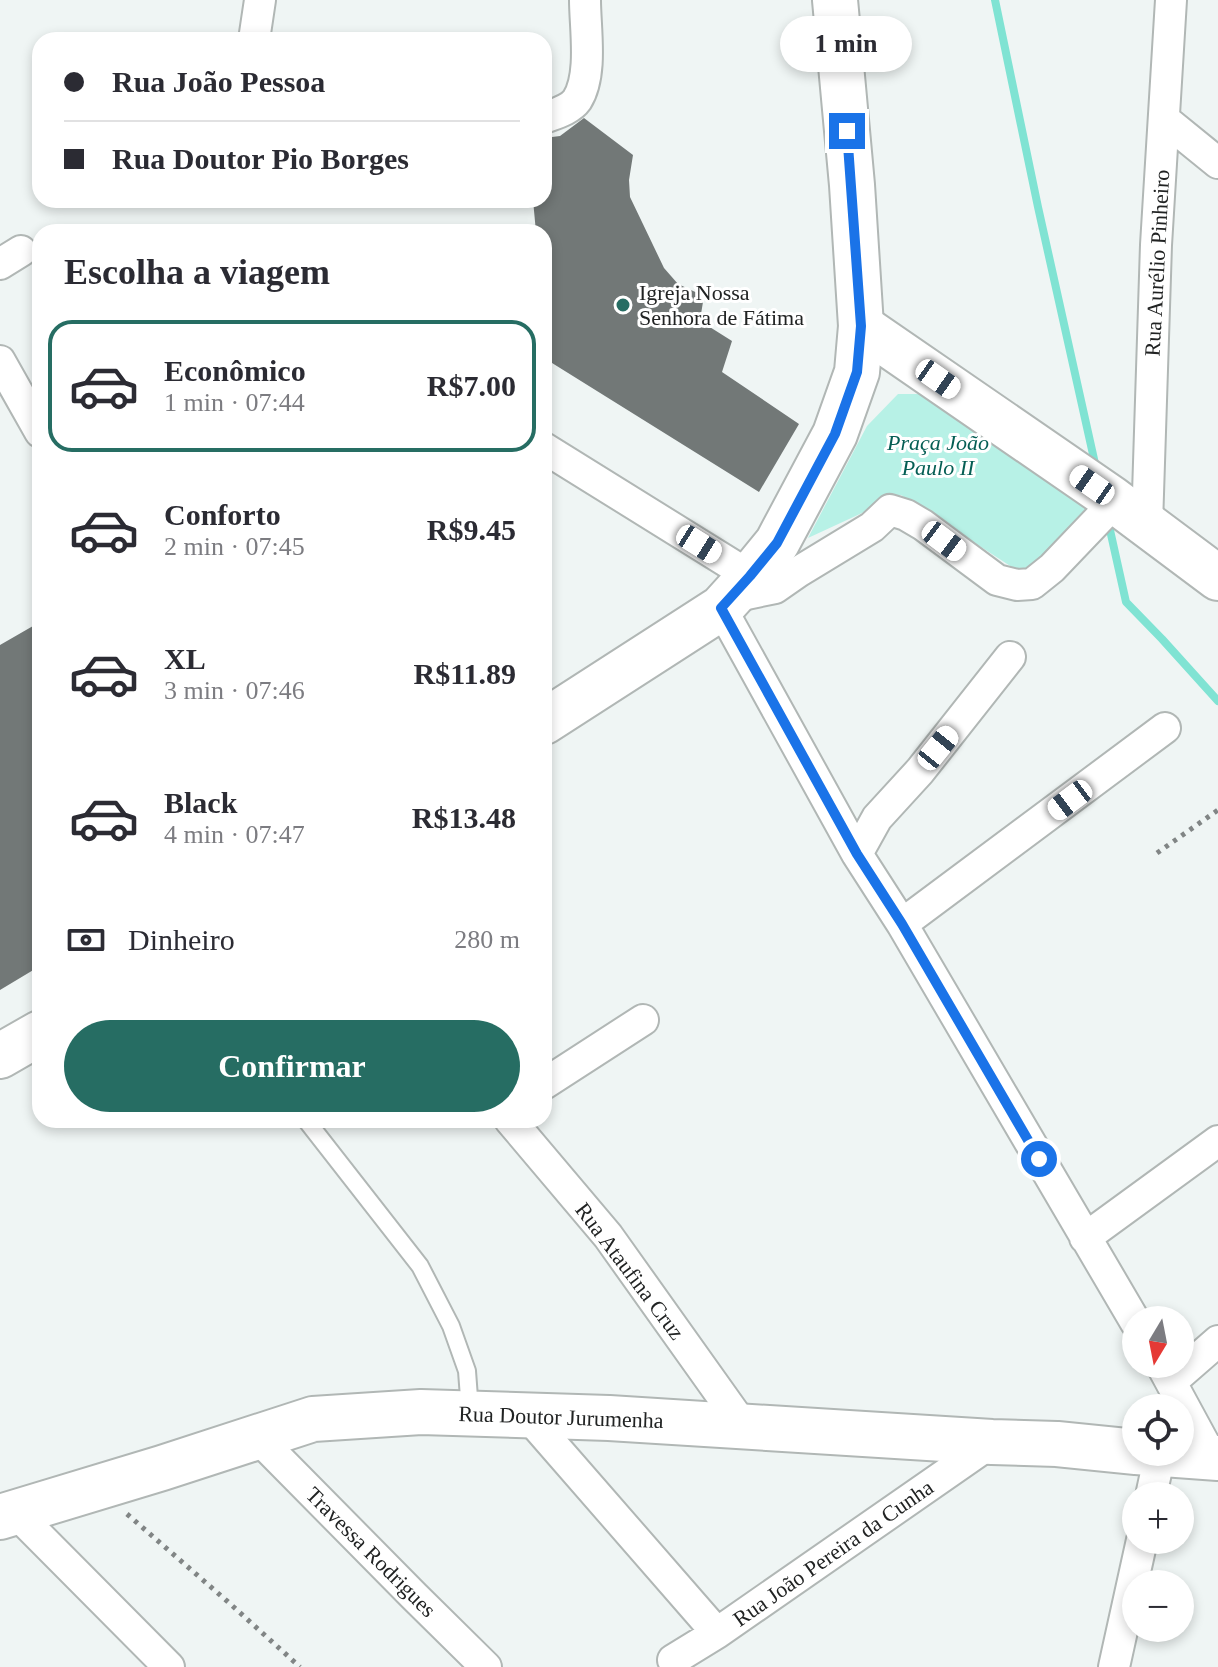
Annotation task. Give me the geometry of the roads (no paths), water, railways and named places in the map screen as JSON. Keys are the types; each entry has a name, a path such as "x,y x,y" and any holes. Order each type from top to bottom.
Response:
{"main road":[{"path":"552,717 734,594 777,543 835,434 857,372 861,326 835,0"},
{"path":"861,326 1218,578"},
{"path":"0,1056 32,1038"},
{"name":"Rua Doutor Jurumenha","path":"8,1514 313,1419 421,1412 625,1419 1057,1444 1122,1459"},
{"name":"Rua Doutor Jurumenha","path":"1194,1460 1215,1458"}],"street":[{"path":"255,32 260,0"},
{"path":"552,115 577,101 586,74 585,0"},
{"name":"Rua Aurélio Pinheiro","path":"1113,506 1156,245 1171,0"},
{"path":"1165,120 1218,163"},
{"path":"0,361 32,418"},
{"path":"552,454 734,594 857,854 902,924 1126,1306"},
{"path":"734,594 775,588 872,527 890,510 923,525 997,580 1017,585 1032,584 1113,506"},
{"path":"857,854 877,818 920,771 1010,657"},
{"path":"902,924 1165,728"},
{"path":"552,1079 643,1020"},
{"name":"Rua Ataufina Cruz","path":"517,1128 608,1236 744,1427"},
{"path":"1085,1238 1218,1141"},
{"path":"1194,1356 1218,1341"},
{"path":"1169,1378 1215,1458"},
{"path":"527,1415 717,1633"},
{"name":"Travessa Rodrigues","path":"256,1436 486,1667"},
{"name":"Rua João Pereira da Cunha","path":"673,1660 717,1633 992,1442"},
{"path":"8,1514 169,1667"},
{"path":"1114,1667 1139,1554"}],"lane":[{"path":"312,1128 420,1266 451,1326 467,1371 470,1412"}],"waterway":[{"path":"995,0 1096,468"},
{"path":"1108,521 1126,602 1218,701"}],"place":[{"name":"Igreja Nossa Senhora de Fátima","path":"623,305"}],"park label":[{"name":"Praça João Paulo II","path":"938,454"}]}
